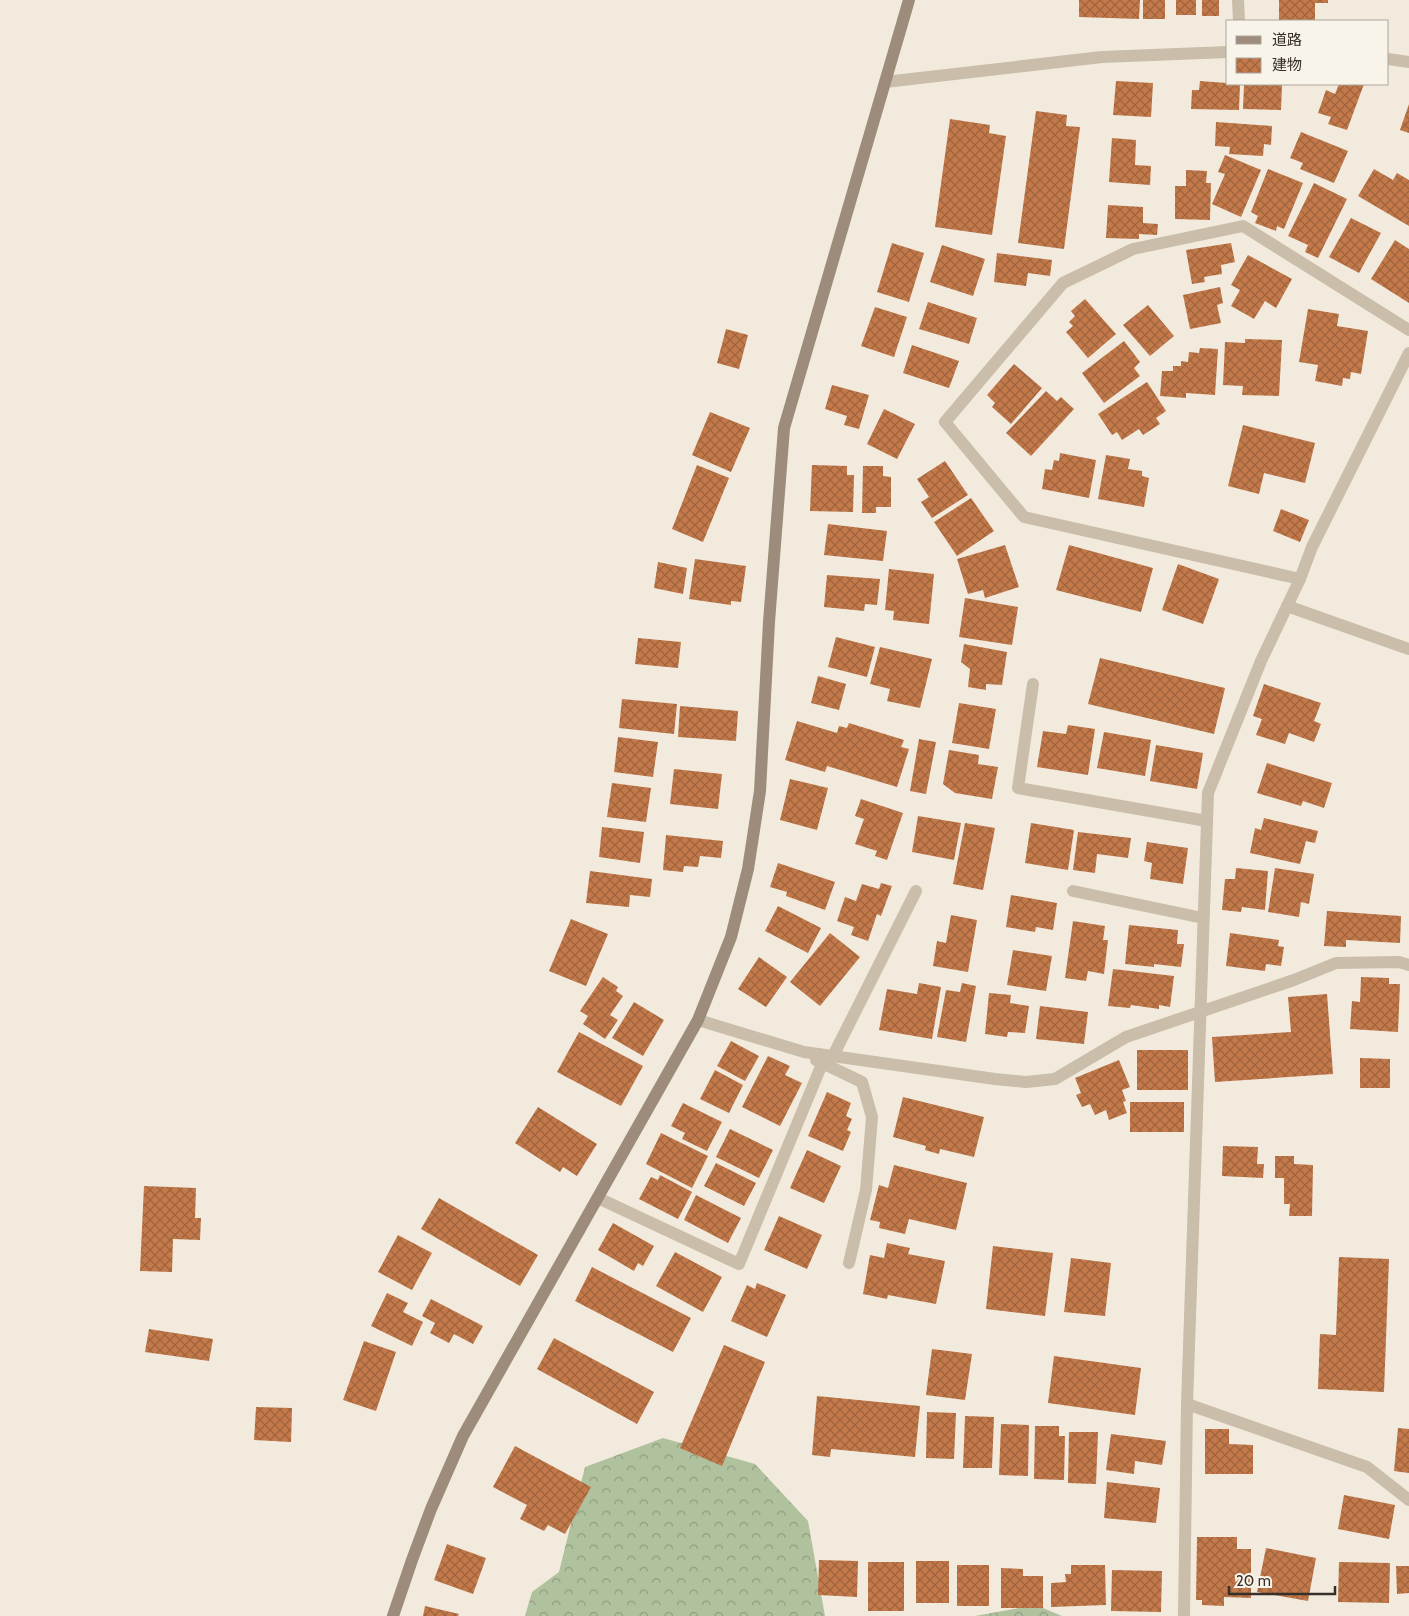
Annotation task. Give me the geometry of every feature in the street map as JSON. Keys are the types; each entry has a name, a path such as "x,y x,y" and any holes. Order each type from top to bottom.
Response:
{"street":[{"path":"394,1616 431,1510 463,1436 698,1020 731,937 748,869 758,801 784,428 909,0"},
{"path":"1238,0 1240,20"},
{"path":"885,82 1102,57 1226,52"},
{"path":"1389,59 1409,62"},
{"path":"1300,579 1024,516 945,422 1063,283 1133,249 1243,226 1409,330"},
{"path":"1184,1616 1186,1404 1208,793 1261,661 1300,579 1312,546 1409,354"},
{"path":"1287,606 1409,649"},
{"path":"1033,684 1018,788 1207,821"},
{"path":"833,1056 916,892"},
{"path":"1073,892 1203,918"},
{"path":"698,1020 804,1052 1026,1082 1054,1079 1126,1037 1294,980 1336,963 1399,962 1409,965"},
{"path":"804,1052 822,1064 862,1082 872,1117 866,1190 849,1263"},
{"path":"598,1198 739,1264 822,1064"},
{"path":"1186,1404 1367,1467 1409,1500"}],"green space":[{"path":"663,1438 755,1464 808,1521 825,1616 525,1616 532,1592 559,1572 585,1467"},
{"path":"1036,1605 1062,1616 975,1616"}],"building":[{"path":"1079,0 1140,0 1139,19 1079,17"},
{"path":"1143,0 1165,0 1165,19 1143,19"},
{"path":"1176,0 1196,0 1196,15 1176,15"},
{"path":"1202,0 1219,0 1219,16 1202,16"},
{"path":"1279,0 1328,0 1328,3 1315,3 1315,20 1279,20"},
{"path":"1116,81 1153,83 1151,117 1113,115"},
{"path":"1200,81 1240,85 1239,110 1191,109 1192,90 1199,90"},
{"path":"1244,85 1282,85 1281,110 1243,109"},
{"path":"1339,85 1364,85 1347,130 1328,124 1331,117 1318,113 1326,90 1335,94"},
{"path":"1409,104 1409,133 1400,130"},
{"path":"1036,111 1067,115 1066,126 1080,127 1064,249 1018,243"},
{"path":"950,119 990,125 989,133 1006,136 992,235 935,227"},
{"path":"1216,122 1272,126 1271,145 1264,144 1263,156 1229,154 1230,147 1215,146"},
{"path":"1301,132 1348,151 1334,183 1300,169 1303,163 1290,158"},
{"path":"1112,138 1136,140 1135,165 1151,166 1150,185 1109,182"},
{"path":"1225,155 1261,170 1241,217 1212,204 1225,174 1218,172"},
{"path":"1268,169 1303,183 1284,229 1277,226 1276,231 1255,223 1258,216 1251,212"},
{"path":"1374,169 1393,180 1397,173 1409,180 1409,226 1358,196"},
{"path":"1186,170 1207,171 1206,183 1211,183 1210,220 1175,219 1175,186 1186,186"},
{"path":"1314,183 1347,199 1318,258 1305,252 1308,245 1288,236"},
{"path":"1108,205 1143,207 1143,223 1158,224 1157,235 1139,234 1139,239 1106,238"},
{"path":"1351,218 1381,233 1359,273 1329,257"},
{"path":"1395,240 1409,249 1409,303 1371,279"},
{"path":"892,243 924,253 909,302 877,292"},
{"path":"1231,243 1235,262 1221,265 1222,274 1204,277 1205,282 1192,284 1186,250"},
{"path":"942,245 985,259 973,296 930,282"},
{"path":"997,253 1052,260 1050,276 1028,273 1026,286 994,282"},
{"path":"1248,255 1292,279 1276,308 1265,301 1254,319 1231,306 1240,290 1231,285"},
{"path":"1220,287 1223,303 1217,305 1221,323 1190,329 1183,295"},
{"path":"1085,299 1116,334 1088,358 1066,332 1073,326 1069,322 1075,316 1071,311"},
{"path":"928,302 977,318 969,344 919,329"},
{"path":"1148,305 1174,336 1150,356 1123,325"},
{"path":"875,307 907,317 894,357 861,346"},
{"path":"1308,309 1339,314 1337,326 1368,331 1361,374 1351,372 1350,379 1343,378 1342,386 1315,381 1318,365 1299,362"},
{"path":"726,329 748,335 739,369 717,363"},
{"path":"1245,339 1282,340 1279,396 1242,395 1243,386 1223,385 1225,342 1245,343"},
{"path":"1124,341 1140,362 1134,368 1140,376 1104,403 1082,373"},
{"path":"912,345 959,361 949,388 903,373"},
{"path":"1200,348 1218,349 1215,395 1186,393 1186,398 1160,396 1162,371 1173,371 1173,366 1181,366 1181,361 1188,362 1189,352 1199,353"},
{"path":"1014,364 1042,388 1011,424 992,407 995,403 987,395"},
{"path":"1147,382 1166,411 1156,418 1160,424 1143,435 1139,429 1122,440 1117,432 1112,435 1098,414"},
{"path":"832,385 869,395 859,429 844,425 847,416 825,409"},
{"path":"1046,391 1057,401 1061,397 1074,409 1031,456 1006,433"},
{"path":"884,409 915,424 897,459 867,444"},
{"path":"710,412 750,428 731,472 692,455"},
{"path":"1243,425 1315,443 1305,483 1264,473 1259,494 1228,486"},
{"path":"1060,453 1096,460 1089,498 1042,489 1045,469 1052,470 1054,460 1059,461"},
{"path":"1106,455 1130,459 1128,469 1142,471 1142,476 1149,478 1144,507 1098,499"},
{"path":"945,461 968,495 932,518 921,502 929,497 917,479"},
{"path":"697,465 729,478 703,542 672,529"},
{"path":"812,465 847,466 847,475 854,475 853,512 810,511"},
{"path":"863,466 883,466 883,476 891,477 891,507 876,507 876,513 862,513"},
{"path":"971,498 994,531 957,556 934,522"},
{"path":"1281,509 1309,520 1300,542 1273,531"},
{"path":"828,524 887,531 883,561 824,555"},
{"path":"1005,545 1019,587 985,598 983,590 968,594 957,559"},
{"path":"1069,545 1153,568 1141,612 1056,590"},
{"path":"695,559 746,566 741,602 731,601 731,605 689,599"},
{"path":"658,562 687,568 683,594 654,588"},
{"path":"1178,564 1219,579 1203,624 1162,610"},
{"path":"889,569 934,574 929,624 893,620 894,611 885,610"},
{"path":"827,575 880,579 877,605 865,604 864,611 824,607"},
{"path":"965,598 1018,607 1012,645 959,637"},
{"path":"836,637 875,647 867,677 828,667"},
{"path":"638,638 681,642 678,668 635,664"},
{"path":"964,644 1007,652 1002,685 986,684 986,690 968,687 970,669 961,662"},
{"path":"880,647 932,659 920,708 887,701 890,689 870,684"},
{"path":"1100,658 1225,688 1214,734 1088,704"},
{"path":"818,676 846,684 839,710 811,703"},
{"path":"1264,684 1321,703 1314,721 1321,724 1314,742 1289,733 1285,744 1256,735 1262,719 1253,716"},
{"path":"622,699 677,704 674,734 619,728"},
{"path":"959,703 996,709 989,749 952,743"},
{"path":"680,706 738,711 736,741 678,737"},
{"path":"797,721 837,733 839,726 847,728 849,723 904,740 901,747 909,749 897,787 827,766 825,772 785,760"},
{"path":"1068,725 1095,729 1088,775 1037,767 1043,731 1066,734"},
{"path":"1104,732 1151,740 1145,776 1097,768"},
{"path":"618,737 658,742 653,777 614,772"},
{"path":"919,739 936,742 926,794 910,791"},
{"path":"1156,745 1203,753 1197,789 1150,781"},
{"path":"949,750 979,755 978,764 998,767 992,799 955,793 943,784"},
{"path":"1267,763 1332,783 1324,808 1303,801 1301,806 1257,793"},
{"path":"674,769 722,774 718,809 670,804"},
{"path":"790,779 828,788 817,830 780,820"},
{"path":"612,783 651,788 646,822 607,817"},
{"path":"861,799 903,813 887,860 875,856 877,851 855,844 864,819 855,816"},
{"path":"918,816 961,823 954,860 912,852"},
{"path":"1264,818 1318,831 1315,843 1306,841 1300,864 1250,853 1255,828 1261,830"},
{"path":"965,823 995,828 983,890 953,884"},
{"path":"1031,823 1074,830 1068,870 1025,863"},
{"path":"602,827 644,832 640,863 599,857"},
{"path":"1078,832 1131,838 1128,858 1097,854 1095,873 1073,870"},
{"path":"666,835 723,841 721,858 700,856 698,867 684,866 683,872 663,870"},
{"path":"1147,842 1188,848 1183,884 1150,879 1152,863 1144,861"},
{"path":"778,863 835,882 825,910 786,896 787,892 770,887"},
{"path":"1236,868 1268,871 1265,910 1242,907 1241,912 1222,910 1225,879 1235,879"},
{"path":"1275,868 1314,874 1309,904 1301,902 1299,917 1268,912"},
{"path":"590,871 652,879 650,897 630,895 629,907 586,903"},
{"path":"881,883 892,886 881,916 877,914 868,941 851,935 854,927 837,921 845,897 856,901 862,884 879,889"},
{"path":"1011,895 1057,903 1053,930 1036,927 1035,932 1006,927"},
{"path":"778,906 821,928 808,953 765,931"},
{"path":"1327,911 1401,916 1400,943 1346,940 1346,947 1324,946"},
{"path":"951,915 977,920 968,972 933,966 937,941 946,943"},
{"path":"571,919 608,934 586,986 549,971"},
{"path":"1073,921 1105,926 1103,940 1108,940 1104,974 1088,971 1086,981 1065,978"},
{"path":"1129,925 1178,930 1177,944 1184,944 1181,967 1154,964 1154,967 1125,964"},
{"path":"830,933 860,957 820,1006 790,982"},
{"path":"1230,933 1279,940 1278,946 1284,947 1281,966 1266,964 1265,971 1226,966"},
{"path":"1013,950 1052,956 1046,991 1007,985"},
{"path":"759,957 787,977 766,1007 738,989"},
{"path":"1113,969 1174,976 1170,1007 1159,1005 1159,1009 1131,1005 1130,1008 1108,1006"},
{"path":"603,977 618,987 616,991 623,996 610,1015 618,1020 605,1039 583,1024 588,1016 580,1011"},
{"path":"1361,977 1389,978 1389,984 1400,984 1398,1032 1350,1029 1352,1001 1360,1002"},
{"path":"919,983 941,987 932,1039 879,1030 887,989 917,994"},
{"path":"962,983 976,986 966,1042 937,1037 946,990 960,992"},
{"path":"989,993 1011,995 1010,1003 1029,1006 1025,1033 1008,1032 1007,1037 985,1034"},
{"path":"1327,994 1333,1074 1215,1082 1212,1037 1291,1032 1288,997"},
{"path":"634,1002 664,1020 643,1056 612,1038"},
{"path":"1040,1006 1088,1012 1084,1044 1036,1039"},
{"path":"579,1032 643,1066 621,1106 557,1072"},
{"path":"731,1041 759,1056 745,1081 717,1066"},
{"path":"1137,1050 1188,1050 1188,1090 1137,1090"},
{"path":"768,1056 790,1066 785,1075 802,1083 780,1126 742,1107"},
{"path":"1360,1058 1390,1059 1390,1088 1360,1088"},
{"path":"1119,1060 1130,1087 1122,1090 1126,1101 1123,1102 1127,1113 1109,1120 1106,1110 1095,1115 1090,1104 1082,1107 1076,1095 1081,1093 1075,1078"},
{"path":"715,1070 743,1085 729,1113 700,1099"},
{"path":"827,1092 851,1103 846,1116 852,1119 847,1130 851,1132 843,1151 808,1136"},
{"path":"903,1097 984,1117 974,1157 940,1149 939,1154 925,1150 926,1146 893,1137"},
{"path":"1130,1102 1184,1102 1184,1132 1130,1132"},
{"path":"683,1103 722,1122 707,1151 682,1139 685,1133 671,1126"},
{"path":"538,1107 597,1144 577,1176 563,1167 560,1172 515,1143"},
{"path":"730,1129 773,1150 759,1178 716,1157"},
{"path":"661,1133 708,1156 692,1188 646,1164"},
{"path":"1223,1146 1258,1147 1257,1164 1264,1164 1263,1178 1222,1176"},
{"path":"807,1150 841,1166 824,1203 790,1188"},
{"path":"1275,1156 1294,1156 1294,1164 1313,1165 1312,1216 1289,1216 1290,1204 1284,1204 1284,1178 1275,1178"},
{"path":"716,1163 756,1183 744,1206 704,1186"},
{"path":"894,1165 967,1183 956,1230 909,1219 905,1234 879,1228 880,1222 870,1220 879,1185 888,1188"},
{"path":"660,1175 692,1192 678,1219 639,1199 651,1177 658,1180"},
{"path":"144,1186 196,1188 195,1218 201,1218 200,1240 173,1239 172,1272 140,1271"},
{"path":"696,1195 741,1218 728,1243 684,1220"},
{"path":"439,1198 538,1255 520,1286 421,1229"},
{"path":"779,1216 822,1235 807,1269 764,1250"},
{"path":"613,1223 654,1246 643,1266 638,1263 634,1271 598,1250"},
{"path":"398,1235 432,1253 412,1290 378,1272"},
{"path":"887,1243 910,1248 908,1254 945,1261 936,1304 888,1295 887,1299 863,1294 870,1255 884,1258"},
{"path":"993,1246 1053,1253 1045,1316 986,1309"},
{"path":"675,1252 722,1277 703,1312 656,1286"},
{"path":"1339,1257 1389,1259 1384,1392 1318,1389 1320,1334 1336,1335"},
{"path":"1071,1258 1111,1263 1105,1316 1064,1312"},
{"path":"592,1267 691,1318 673,1352 575,1301"},
{"path":"757,1283 786,1295 767,1337 731,1321 747,1285 755,1289"},
{"path":"387,1293 408,1303 403,1312 423,1322 412,1346 371,1326"},
{"path":"431,1299 483,1326 473,1344 454,1334 449,1343 430,1333 435,1323 422,1316"},
{"path":"149,1329 213,1339 209,1361 145,1352"},
{"path":"554,1338 654,1392 637,1424 537,1369"},
{"path":"364,1341 396,1352 376,1411 343,1400"},
{"path":"724,1345 765,1362 722,1466 680,1448"},
{"path":"932,1349 972,1354 965,1400 926,1395"},
{"path":"1054,1356 1141,1368 1135,1415 1048,1403"},
{"path":"817,1396 920,1406 915,1457 831,1449 830,1457 812,1455"},
{"path":"256,1407 292,1408 291,1442 254,1440"},
{"path":"927,1412 956,1413 954,1459 926,1458"},
{"path":"965,1416 994,1417 992,1468 963,1468"},
{"path":"1001,1424 1029,1425 1028,1476 999,1475"},
{"path":"1035,1426 1059,1426 1059,1436 1065,1436 1064,1480 1034,1479"},
{"path":"1398,1428 1409,1429 1409,1473 1394,1471"},
{"path":"1205,1429 1229,1429 1229,1444 1253,1445 1253,1474 1205,1474"},
{"path":"1069,1432 1098,1432 1096,1484 1068,1483"},
{"path":"1111,1434 1166,1441 1162,1465 1135,1461 1134,1474 1106,1470"},
{"path":"515,1446 591,1487 565,1534 548,1525 544,1531 520,1519 527,1505 493,1487"},
{"path":"1107,1482 1160,1488 1156,1523 1104,1518"},
{"path":"1344,1495 1395,1505 1389,1539 1338,1529"},
{"path":"1197,1537 1237,1537 1237,1549 1251,1549 1251,1598 1224,1597 1224,1606 1202,1605 1202,1600 1196,1600"},
{"path":"447,1544 486,1558 473,1594 434,1580"},
{"path":"1266,1548 1316,1558 1308,1601 1257,1592"},
{"path":"819,1560 858,1561 857,1597 818,1595"},
{"path":"916,1561 949,1561 949,1603 916,1603"},
{"path":"868,1562 904,1562 904,1611 868,1611"},
{"path":"1339,1562 1390,1563 1389,1603 1338,1602"},
{"path":"957,1565 989,1565 989,1606 957,1606"},
{"path":"1071,1565 1105,1565 1106,1605 1051,1607 1051,1583 1066,1582 1065,1574 1071,1574"},
{"path":"1396,1566 1409,1566 1409,1593 1397,1594"},
{"path":"1001,1568 1023,1569 1023,1576 1043,1576 1043,1608 1001,1608"},
{"path":"1112,1570 1162,1571 1161,1612 1111,1611"},
{"path":"425,1606 459,1614 458,1616 423,1616"}]}
